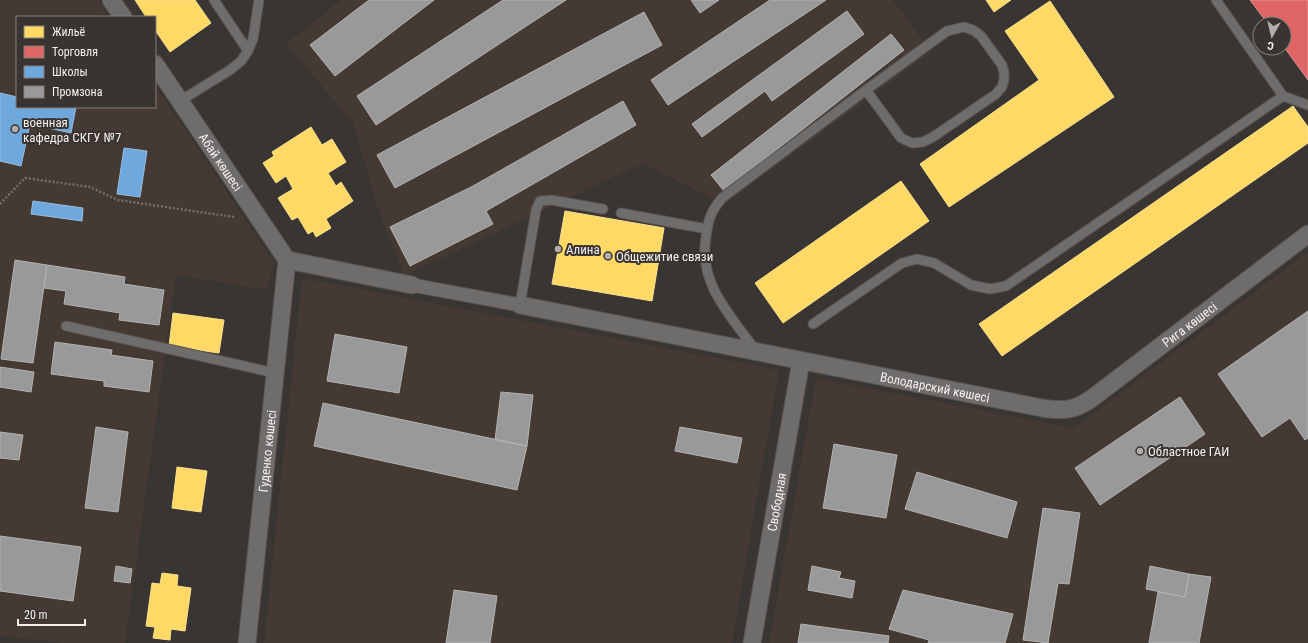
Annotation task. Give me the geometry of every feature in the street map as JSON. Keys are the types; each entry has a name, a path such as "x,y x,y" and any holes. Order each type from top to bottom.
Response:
{"street":[{"path":"112,0 122,16"},
{"name":"Абай көшесі","path":"156,65 287,260"},
{"name":"Рига көшесі","path":"1069,410 1081,406 1091,399 1308,234"},
{"path":"287,260 520,305"},
{"name":"Гуденко көшесі","path":"247,643 287,260"},
{"name":"Володарский көшесі","path":"520,305 1042,408 1069,410"},
{"name":"Свободная","path":"752,643 801,361"}],"lane":[{"path":"214,0 248,51"},
{"path":"180,101 230,70 241,61 248,51 253,39 259,0"},
{"path":"1216,0 1283,96 1308,105"},
{"path":"757,352 717,296 706,271 705,243 709,218 722,198 866,90 947,31 964,27 973,30 981,36 1002,64 1004,72 1002,87 996,94 933,137 923,142 912,143 901,138 866,90"},
{"path":"813,324 902,263 917,259 934,263 971,285 990,289 1006,286 1283,96"},
{"path":"520,305 536,210 540,202 551,200 603,209"},
{"path":"621,213 707,229"},
{"path":"66,326 275,373"}],"path":[{"path":"0,204 24,178 90,187 118,200 260,221"}],"shaded area":[{"path":"0,0 98,0 108,16 16,16 16,108 156,108 156,86 274,262 266,290 176,275 125,643 63,643 0,636"},
{"path":"341,0 893,0 932,52 724,205 643,163 404,276 376,203 353,123 286,44"},
{"path":"1308,252 1308,643 769,643 816,378 1074,428"},
{"path":"302,278 779,370 732,643 264,643"}],"building: Жильё":[{"path":"135,0 195,0 211,23 170,52 156,31 156,16 145,16"},
{"path":"986,0 1011,0 994,12"},
{"path":"1050,1 1114,97 949,207 920,164 1039,80 1005,31"},
{"path":"1293,106 1308,127 1308,143 1002,356 979,324"},
{"path":"311,127 322,145 332,139 346,162 328,173 336,186 341,182 353,201 326,219 331,228 316,237 313,231 308,234 298,217 292,220 278,198 293,189 286,176 276,183 263,163 274,156 272,152"},
{"path":"901,181 929,221 783,323 755,283"},
{"name":"Общежитие связи","path":"565,211 664,228 652,301 552,284"},
{"path":"173,313 224,320 219,353 169,346"},
{"path":"177,467 207,471 201,512 172,508"},
{"path":"162,573 178,575 177,586 191,588 185,631 171,629 170,640 153,638 155,627 146,626 152,583 160,584"}],"building: Торговля":[{"path":"1250,0 1308,0 1308,80 1291,56 1292,56 1292,16 1262,16"}],"building: Школы":[{"name":"военная кафедра СКГУ №7","path":"0,93 16,97 16,108 76,108 71,133 30,124 21,166 0,161"},
{"path":"124,148 147,151 140,197 117,194"},
{"path":"33,201 83,208 82,221 31,214"}],"building: Промзона":[{"path":"369,0 434,0 335,76 310,45"},
{"path":"503,0 566,0 376,125 357,96"},
{"path":"691,0 719,0 700,13"},
{"path":"770,0 826,0 668,105 651,80"},
{"path":"847,11 864,34 772,101 765,91 702,137 692,124"},
{"path":"644,12 662,45 395,188 377,155"},
{"path":"891,34 904,50 724,191 711,175"},
{"path":"623,101 636,125 486,211 493,224 410,266 390,227 473,186"},
{"path":"15,260 47,265 33,363 1,359"},
{"path":"47,265 125,277 124,284 164,290 159,325 119,320 120,313 64,304 66,291 44,288"},
{"path":"1308,311 1308,438 1305,440 1290,418 1262,437 1218,374"},
{"path":"335,334 407,347 399,393 327,381"},
{"path":"55,342 112,350 111,355 153,361 149,392 104,386 104,381 51,374"},
{"path":"0,367 34,372 31,392 0,387"},
{"path":"501,392 533,395 527,446 495,440"},
{"name":"Областное ГАИ","path":"1180,397 1205,434 1100,505 1075,468"},
{"path":"323,403 527,446 517,490 314,446"},
{"path":"96,427 128,432 118,512 85,508"},
{"path":"680,427 742,438 737,463 675,451"},
{"path":"0,432 23,435 19,460 0,458"},
{"path":"834,444 897,455 886,518 823,508"},
{"path":"917,472 1017,502 1007,538 905,509"},
{"path":"1043,508 1080,513 1069,584 1058,583 1048,643 1023,640"},
{"path":"0,536 81,547 73,601 0,591"},
{"path":"116,566 132,569 130,583 114,581"},
{"path":"812,566 841,572 839,578 855,581 852,598 808,590"},
{"path":"1150,566 1189,574 1185,597 1146,589"},
{"path":"1189,574 1211,577 1199,643 1149,643 1158,592 1185,597"},
{"path":"454,590 497,596 490,643 446,643"},
{"path":"903,590 1013,614 1005,643 928,643 929,640 889,629"},
{"path":"801,624 889,636 888,643 798,643"}],"place":[{"name":"военная кафедра СКГУ №7","path":"15,129"},
{"name":"Алина","path":"558,249"},
{"name":"Общежитие связи","path":"608,256"},
{"name":"Областное ГАИ","path":"1140,451"}]}
